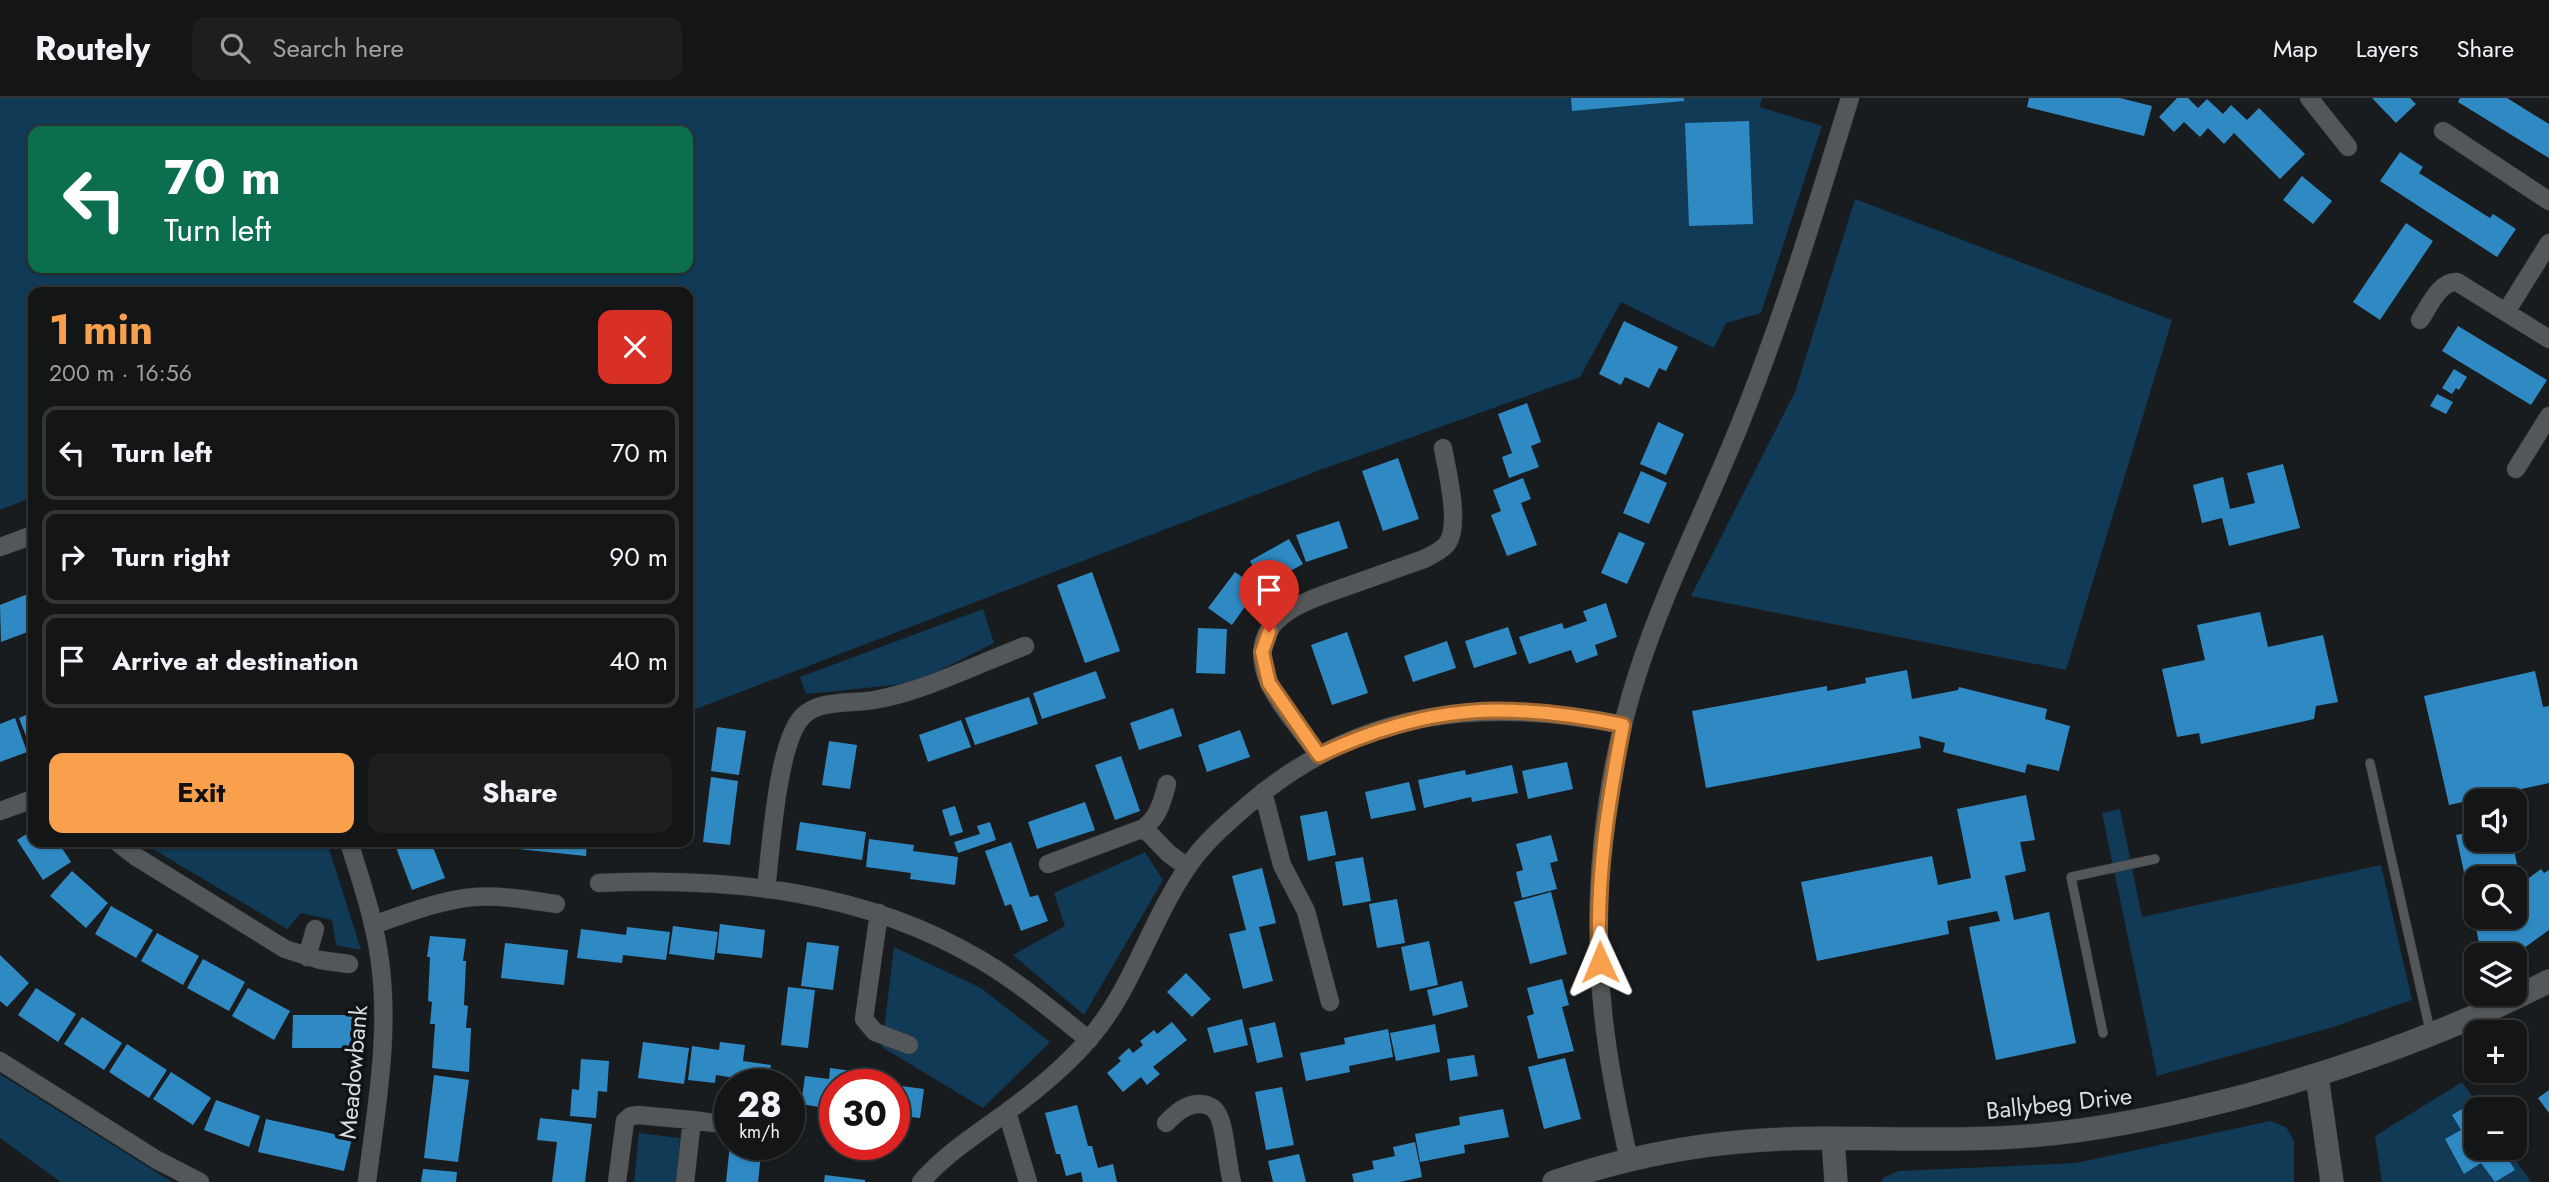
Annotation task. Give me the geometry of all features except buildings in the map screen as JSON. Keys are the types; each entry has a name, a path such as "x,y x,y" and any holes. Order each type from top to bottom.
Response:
{"street":[{"path":"1629,1160 1606,1042 1599,947 1604,828 1623,725 1654,626 1765,361 1850,98"},
{"path":"2308,98 2348,147"},
{"path":"2443,131 2549,201"},
{"path":"2506,312 2549,243"},
{"path":"2420,320 2444,286 2453,281 2465,285 2549,339"},
{"path":"2515,470 2549,416"},
{"path":"1319,755 1269,683 1263,663 1265,641 1274,623 1292,607 1424,559 1447,544 1452,533 1452,515 1443,448"},
{"path":"0,547 28,537"},
{"path":"766,889 783,760 792,732 803,716 818,707 899,694 1025,646"},
{"path":"921,1182 949,1155 1057,1072 1089,1040 1123,990 1187,867 1224,825 1263,792 1319,755 1378,730 1444,714 1519,710 1623,725"},
{"path":"1048,864 1144,828 1159,812 1167,784"},
{"path":"1263,792 1282,865 1306,911 1330,1002"},
{"path":"0,811 28,801"},
{"path":"1144,828 1168,853 1187,867"},
{"path":"123,847 272,942 307,957 349,964"},
{"name":"Meadowbank","path":"350,847 373,925 382,979 384,1032 367,1182"},
{"path":"599,883 676,880 766,889 828,900 879,913 937,936 982,960 1089,1040"},
{"path":"373,925 472,897 556,904"},
{"path":"879,913 864,1019 874,1032 909,1045"},
{"path":"307,957 315,929"},
{"name":"Ballybeg Drive","path":"1554,1182 1629,1160 1670,1151 1731,1143 2012,1137 2095,1130 2171,1115 2317,1076 2431,1036 2549,981"},
{"path":"0,1061 133,1146 200,1182"},
{"path":"2317,1076 2332,1182"},
{"path":"1166,1123 1190,1105 1206,1105 1212,1108 1220,1117 1232,1182"},
{"path":"1007,1112 1028,1182"},
{"path":"617,1182 623,1132 628,1118 638,1115 714,1123"},
{"path":"685,1182 692,1121"},
{"path":"1833,1139 1836,1182"}],"lane":[{"path":"2370,763 2431,1036"},
{"path":"2103,1033 2071,877 2155,859"}],"shaded area":[{"path":"0,98 1762,98 1760,107 1822,126 1761,313 1726,323 1714,348 1621,302 1580,377 1320,470 693,710 693,287 28,287 28,499 0,510"},
{"path":"1855,199 2172,320 2066,670 1691,596 1795,392"},
{"path":"983,609 994,643 915,683 806,694 800,677"},
{"path":"2120,809 2142,917 2381,865 2412,1000 2330,1028 2157,1076 2102,813"},
{"path":"149,847 329,847 361,950 336,945 332,920 301,913 287,929"},
{"path":"1145,852 1163,880 1084,1015 1013,955 1065,926 1054,893"},
{"path":"894,947 981,988 1050,1042 983,1108 882,1047"},
{"path":"0,1074 172,1182 61,1182 0,1138"},
{"path":"2462,1082 2473,1097 2464,1097 2464,1160 2515,1160 2531,1182 2382,1182 2375,1136"},
{"path":"2270,1121 2286,1127 2294,1141 2294,1182 1881,1182 1883,1178 1899,1171 2076,1163"},
{"path":"639,1133 680,1138 676,1182 634,1182"}],"route":[{"path":"1269,632 1262,652 1269,683 1319,755 1378,730 1444,714 1519,710 1583,717 1623,725 1604,828 1600,962"}]}
